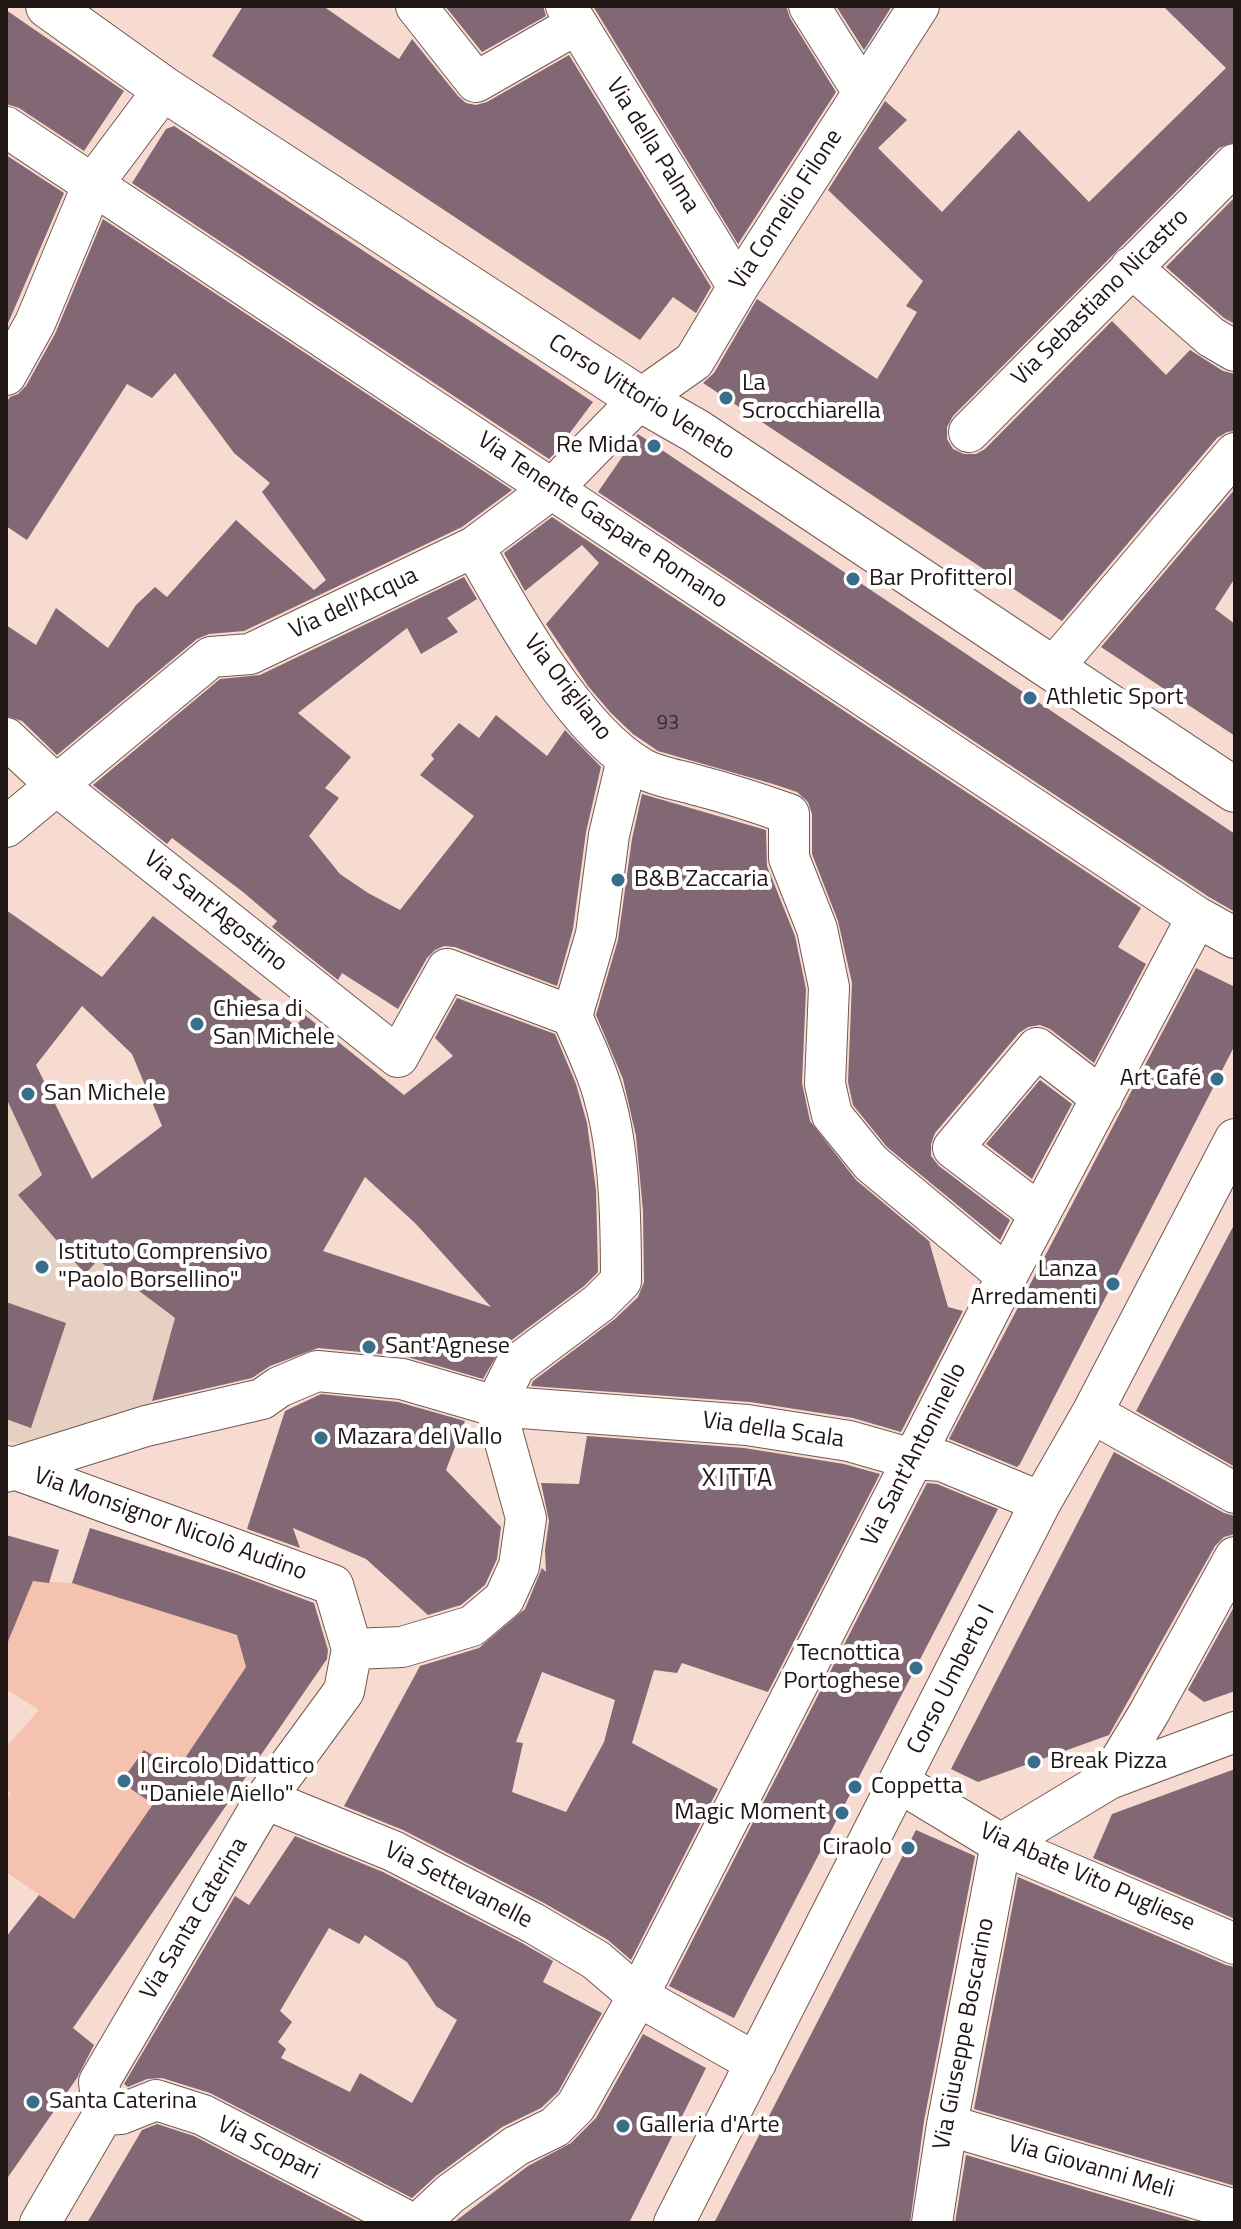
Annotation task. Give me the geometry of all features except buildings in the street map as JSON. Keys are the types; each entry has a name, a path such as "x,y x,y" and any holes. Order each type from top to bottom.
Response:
{"main road":[{"name":"Corso Vittorio Veneto","path":"48,6 164,89 640,399 696,431 1235,790"}],"street":[{"path":"416,6 476,82 571,15"},
{"path":"809,6 863,92"},
{"name":"Via Cornelio Filone","path":"640,399 694,361 738,287 919,6"},
{"name":"Via della Palma","path":"571,15 738,287"},
{"path":"6,375 35,323 93,184 164,89"},
{"name":"Via Tenente Gaspare Romano","path":"6,127 1197,917 1235,938"},
{"name":"Via Sebastiano Nicastro","path":"969,432 1235,164"},
{"path":"1131,267 1211,337 1235,351"},
{"name":"Via dell'Acqua","path":"6,827 211,657 250,654 474,547 553,488 640,399"},
{"path":"1052,669 1235,453"},
{"name":"Via Origliano","path":"474,547 516,623 563,689 590,723 627,759 646,771 789,814 789,858 817,929 829,987 825,1084 832,1115 871,1163 1007,1276"},
{"path":"6,738 55,784"},
{"path":"352,1649 402,1647 472,1626 504,1599 519,1566 526,1518 495,1406 515,1366 599,1303 621,1281 621,1237 614,1155 604,1097 572,1016 596,934 609,835 627,759"},
{"name":"Via Sant'Agostino","path":"55,784 398,1057 447,969 572,1016"},
{"name":"Via Tenente Gaspare Romano","path":"1197,917 1235,953"},
{"name":"Via Sant'Antoninello","path":"419,2223 450,2194 516,2146 555,2127 576,2106 638,1996 912,1459 1197,917"},
{"path":"1040,1214 953,1148 1037,1048 1102,1098"},
{"name":"Corso Umberto I","path":"674,2223 1041,1502 1092,1413 1235,1139"},
{"name":"Via della Scala","path":"8,1469 146,1426 262,1399 279,1387 317,1371 402,1379 495,1406 747,1425 849,1441 912,1459 942,1461 1041,1502"},
{"path":"1092,1413 1235,1493"},
{"name":"Via Monsignor Nicolò Audino","path":"8,1469 333,1585"},
{"path":"1109,1779 1235,1557"},
{"name":"Via Santa Caterina","path":"40,2223 107,2104 265,1799 344,1691 352,1649 333,1585"},
{"path":"1001,1844 1109,1779 1232,1736"},
{"name":"Via Abate Vito Pugliese","path":"900,1783 1001,1844 1235,1944"},
{"name":"Via Settevanelle","path":"265,1799 393,1851 467,1888 596,1960 638,1996 756,2063"},
{"name":"Via Giuseppe Boscarino","path":"932,2223 947,2125 1001,1844"},
{"name":"Via Scopari","path":"107,2104 156,2100 203,2115 411,2223"},
{"name":"Via Giovanni Meli","path":"947,2125 1235,2210"}],"shaded area":[{"name":"Istituto Comprensivo \"Paolo Borsellino\"","path":"6,1099 42,1175 18,1196 84,1273 99,1260 179,1322 168,1343 150,1407 26,1445 6,1440"},
{"path":"33,1581 72,1583 237,1635 246,1667 177,1770 144,1751 122,1782 153,1804 74,1919 6,1872 6,1800 11,1794 6,1789 6,1747 39,1710 6,1689 6,1646"}],"place":[{"name":"La Scrocchiarella","path":"726,398"},
{"name":"Re Mida","path":"654,446"},
{"name":"Bar Profitterol","path":"853,579"},
{"name":"Athletic Sport","path":"1030,698"},
{"name":"B&B Zaccaria","path":"618,880"},
{"name":"Chiesa di San Michele","path":"197,1024"},
{"name":"Art Café","path":"1217,1079"},
{"name":"San Michele","path":"28,1094"},
{"name":"Istituto Comprensivo \"Paolo Borsellino\"","path":"42,1267"},
{"name":"Lanza Arredamenti","path":"1113,1284"},
{"name":"Sant'Agnese","path":"369,1347"},
{"name":"Mazara del Vallo","path":"321,1438"},
{"name":"Tecnottica Portoghese","path":"916,1668"},
{"name":"Break Pizza","path":"1034,1762"},
{"name":"I Circolo Didattico \"Daniele Aiello\"","path":"124,1781"},
{"name":"Coppetta","path":"855,1787"},
{"name":"Magic Moment","path":"842,1813"},
{"name":"Ciraolo","path":"908,1848"},
{"name":"Santa Caterina","path":"33,2102"},
{"name":"Galleria d'Arte","path":"623,2126"}],"district":[{"name":"XITTA","path":"738,1480"}]}
